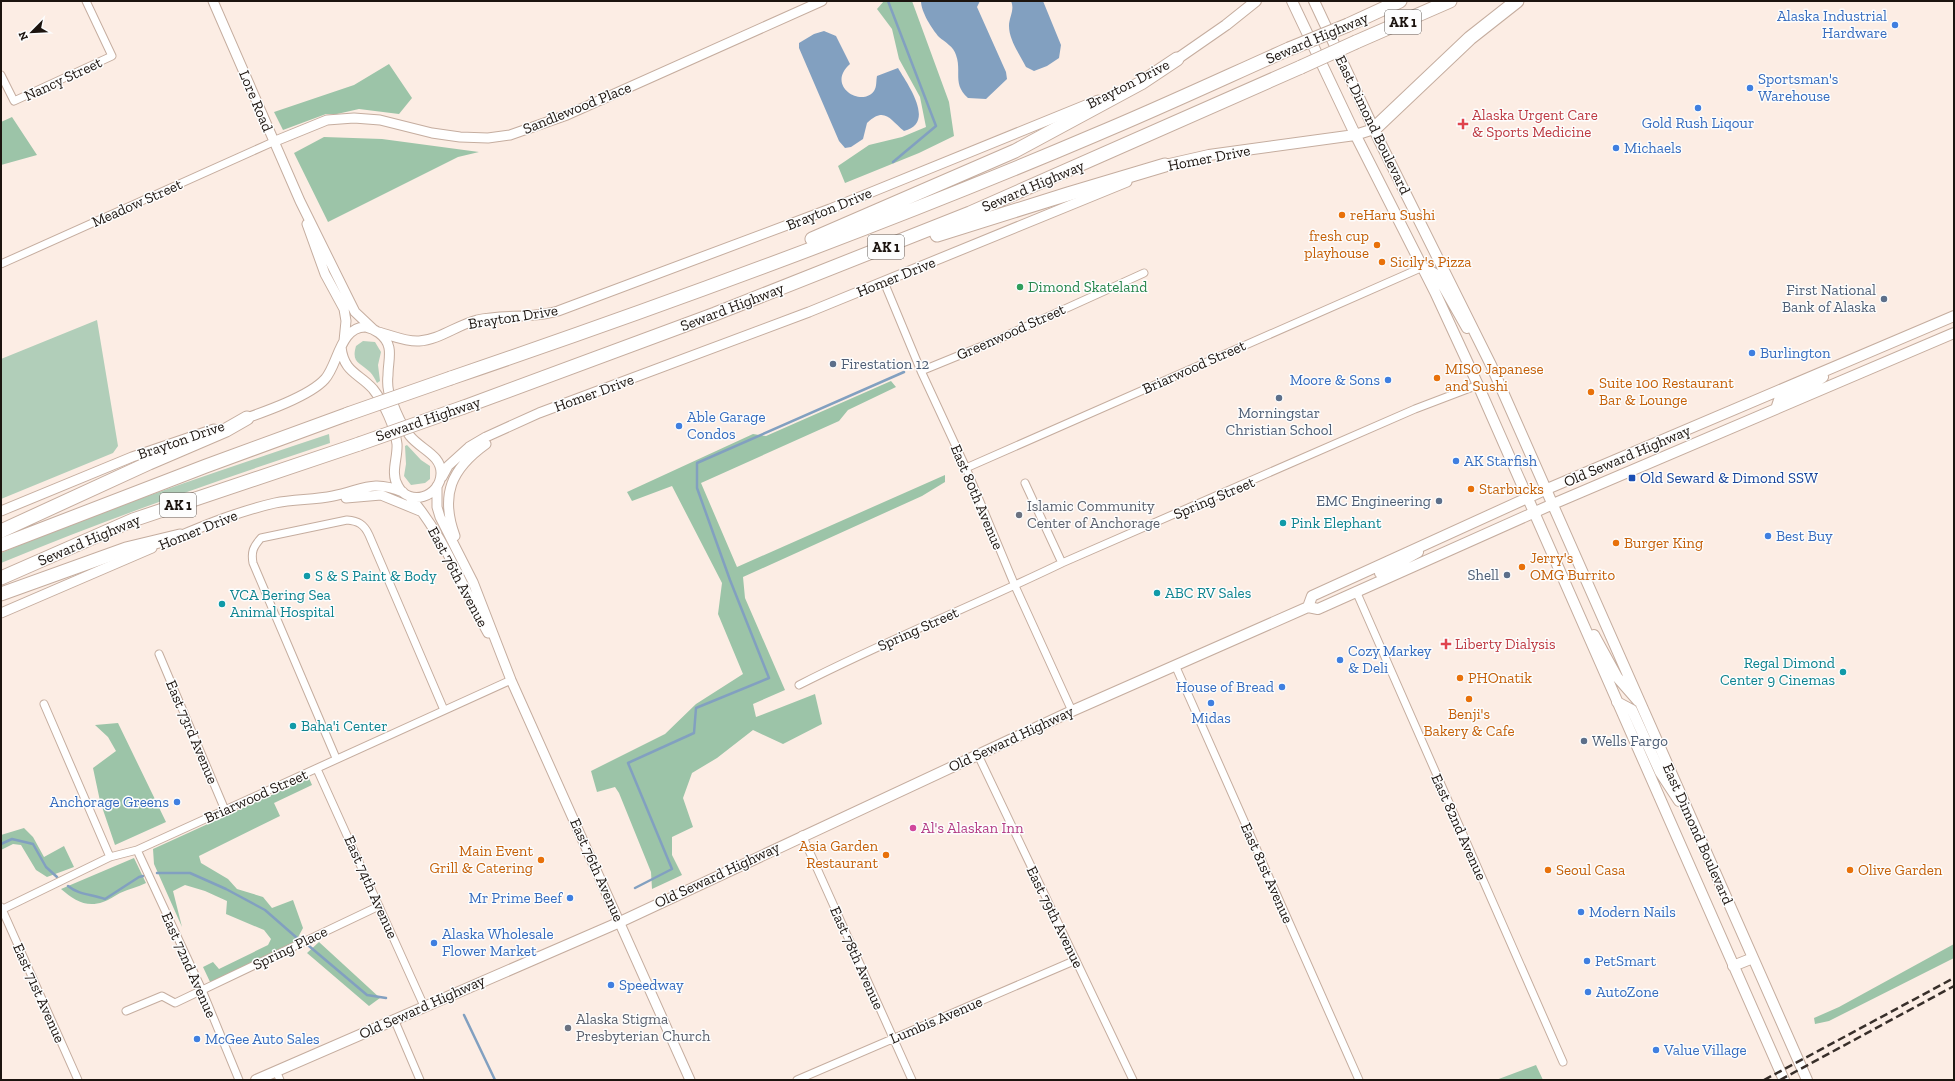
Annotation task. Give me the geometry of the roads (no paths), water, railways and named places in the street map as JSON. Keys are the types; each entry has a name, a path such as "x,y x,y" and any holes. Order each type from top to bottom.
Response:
{"highway":[{"path":"1347,22 1384,1"},
{"name":"Seward Highway","path":"1,545 199,468 348,414 655,307 912,209 1094,136 1347,22 1400,1"},
{"name":"Seward Highway","path":"1,578 133,520 464,407 701,320 842,265 1026,190 1450,1"},
{"path":"1374,129 1470,38 1517,1"},
{"path":"655,307 1004,157 1141,83 1177,59"},
{"path":"842,265 1068,194 1165,166"},
{"path":"1,531 149,463 226,430 247,418"},
{"path":"1,594 126,549 180,536"}],"main road":[{"name":"Brayton Drive","path":"1177,59 1226,25 1256,1"},
{"name":"East Dimond Boulevard","path":"1292,1 1355,135 1422,267 1478,385 1784,1080"},
{"name":"East Dimond Boulevard","path":"1314,1 1374,129 1486,354 1547,489 1806,1080"},
{"name":"Homer Drive","path":"1165,166 1209,155 1355,135 1374,129"},
{"path":"1422,267 1437,275 1475,341 1486,354"},
{"name":"Old Seward Highway","path":"1308,607 1312,596 1527,498 1954,316"},
{"name":"Old Seward Highway","path":"256,1080 278,1075 394,1019 620,922 802,835 1175,665 1308,607 1318,609 1534,512 1954,333"},
{"path":"1776,409 1778,402 1782,398 1810,386 1843,363"},
{"path":"1356,591 1365,580 1409,558 1436,539"},
{"path":"1572,601 1591,630 1617,677 1628,692 1641,704"},
{"path":"1617,702 1632,710 1660,772 1689,814"},
{"path":"1733,966 1753,958"}],"street":[{"name":"Nancy Street","path":"1,75 14,102 112,56 86,1"},
{"name":"Lore Road","path":"213,1 273,142 300,201 355,312 375,330"},
{"name":"Sandlewood Place","path":"273,142 327,120 354,118 380,120 432,133 460,137 488,138 515,133 567,115 822,1"},
{"name":"Brayton Drive","path":"375,330 412,341 424,341 464,324 479,320 530,317 558,311 830,209 1071,112 1124,87 1177,59"},
{"name":"Meadow Street","path":"1,264 273,142"},
{"name":"Homer Drive","path":"439,483 448,466 461,454 486,437 553,407 720,347 884,282 1165,166"},
{"name":"Lore Road","path":"300,201 322,266 344,309 346,321 343,344"},
{"name":"Briarwood Street","path":"966,468 1422,267"},
{"name":"Greenwood Street","path":"921,370 992,342 1144,273"},
{"name":"East 80th Avenue","path":"884,282 921,370 966,468 1015,586 1072,711"},
{"path":"343,344 349,335 358,329 365,327 375,330"},
{"name":"East 76th Avenue","path":"375,330 385,338 390,350 388,381 391,401 410,437 439,462 441,469 438,513 466,565 511,680 690,1080"},
{"name":"Brayton Drive","path":"1,510 132,457 247,418 316,387 330,373 343,344"},
{"name":"East 76th Avenue","path":"343,344 344,360 348,368 372,388 390,421 396,439 397,448 394,477 398,486 425,515 503,660"},
{"name":"Spring Street","path":"799,685 841,664 1015,586 1062,563 1415,409 1478,385"},
{"path":"466,565 448,514 448,499 451,485 468,457 511,426"},
{"path":"406,494 418,497 426,496 439,483"},
{"path":"1025,483 1062,563"},
{"name":"Homer Drive","path":"1,613 222,518 263,506 299,499 331,497 378,485 406,494"},
{"path":"331,497 344,498 381,495 414,507 425,515"},
{"path":"336,758 253,563 251,556 253,547 261,538 347,520 356,521 363,525 369,535 444,710"},
{"name":"East 82nd Avenue","path":"1356,591 1563,1062"},
{"name":"East 73rd Avenue","path":"159,654 225,810"},
{"name":"East 81st Avenue","path":"1175,665 1359,1080"},
{"name":"Briarwood Street","path":"1,909 110,857 136,850 317,769 336,758 511,680"},
{"path":"44,704 110,857"},
{"name":"East 79th Avenue","path":"978,755 1132,1080"},
{"name":"East 74th Avenue","path":"317,769 424,1006"},
{"name":"East 78th Avenue","path":"802,835 912,1080"},
{"name":"East 72nd Avenue","path":"136,850 202,990 239,1080"},
{"name":"Spring Place","path":"126,1011 162,996 175,1003 379,906"},
{"name":"East 71st Avenue","path":"1,909 78,1080"},
{"name":"Lumbis Avenue","path":"797,1080 1076,960"},
{"path":"394,1019 420,1080"}],"water":[{"path":"921,1 980,1 977,7 1006,72 1007,79 986,99 968,98 963,93 960,88 958,61 955,52 933,30 927,20 921,5"},
{"path":"1011,1 1043,1 1061,45 1059,58 1047,66 1034,71 1026,67 1009,31 1012,10"},
{"path":"824,31 836,36 850,64 843,72 843,87 855,96 868,96 875,89 877,76 898,68 913,93 917,103 919,112 918,120 913,127 904,131 887,116 878,116 867,123 863,139 851,147 845,148 839,141 799,48 799,43 814,34"}],"waterway":[{"path":"888,1 936,126 893,162"},
{"path":"635,888 672,869 628,763 694,733 696,708 769,678 730,580 697,488 697,463 904,372"},
{"path":"1,844 12,839 33,844 46,867 57,877"},
{"path":"157,873 190,873 226,889 265,910 297,938"},
{"path":"68,886 81,893 105,899 139,877 143,876"},
{"path":"309,946 367,995 386,998"},
{"path":"464,1015 495,1080"}],"railway":[{"path":"1764,1080 1954,978"},
{"path":"1780,1080 1954,986"}],"place":[{"name":"Alaska Industrial Hardware","path":"1895,25"},
{"name":"Sportsman's Warehouse","path":"1750,88"},
{"name":"Gold Rush Liqour","path":"1698,108"},
{"name":"Alaska Urgent Care & Sports Medicine","path":"1463,124"},
{"name":"Michaels","path":"1616,148"},
{"name":"reHaru Sushi","path":"1342,215"},
{"name":"fresh cup playhouse","path":"1377,245"},
{"name":"Sicily's Pizza","path":"1382,262"},
{"name":"Dimond Skateland","path":"1020,287"},
{"name":"First National Bank of Alaska","path":"1884,299"},
{"name":"Burlington","path":"1752,353"},
{"name":"Firestation 12","path":"833,364"},
{"name":"MISO Japanese and Sushi","path":"1437,378"},
{"name":"Moore & Sons","path":"1388,380"},
{"name":"Suite 100 Restaurant Bar & Lounge","path":"1591,392"},
{"name":"Morningstar Christian School","path":"1279,398"},
{"name":"Able Garage Condos","path":"679,426"},
{"name":"AK Starfish","path":"1456,461"},
{"name":"Old Seward & Dimond SSW","path":"1632,478"},
{"name":"Starbucks","path":"1471,489"},
{"name":"EMC Engineering","path":"1439,501"},
{"name":"Islamic Community Center of Anchorage","path":"1019,515"},
{"name":"Pink Elephant","path":"1283,523"},
{"name":"Best Buy","path":"1768,536"},
{"name":"Burger King","path":"1616,543"},
{"name":"Jerry's OMG Burrito","path":"1522,567"},
{"name":"Shell","path":"1507,575"},
{"name":"S & S Paint & Body","path":"307,576"},
{"name":"ABC RV Sales","path":"1157,593"},
{"name":"VCA Bering Sea Animal Hospital","path":"222,604"},
{"name":"Liberty Dialysis","path":"1446,644"},
{"name":"Cozy Markey & Deli","path":"1340,660"},
{"name":"Regal Dimond Center 9 Cinemas","path":"1843,672"},
{"name":"PHOnatik","path":"1460,678"},
{"name":"House of Bread","path":"1282,687"},
{"name":"Benji's Bakery & Cafe","path":"1469,699"},
{"name":"Midas","path":"1211,703"},
{"name":"Baha'i Center","path":"293,726"},
{"name":"Wells Fargo","path":"1584,741"},
{"name":"Anchorage Greens","path":"177,802"},
{"name":"Al's Alaskan Inn","path":"913,828"},
{"name":"Asia Garden Restaurant","path":"886,855"},
{"name":"Main Event Grill & Catering","path":"541,860"},
{"name":"Seoul Casa","path":"1548,870"},
{"name":"Olive Garden","path":"1850,870"},
{"name":"Mr Prime Beef","path":"570,898"},
{"name":"Modern Nails","path":"1581,912"},
{"name":"Alaska Wholesale Flower Market","path":"434,943"},
{"name":"PetSmart","path":"1587,961"},
{"name":"Speedway","path":"611,985"},
{"name":"AutoZone","path":"1588,992"},
{"name":"Alaska Stigma Presbyterian Church","path":"568,1028"},
{"name":"McGee Auto Sales","path":"197,1039"},
{"name":"Value Village","path":"1656,1050"}]}
